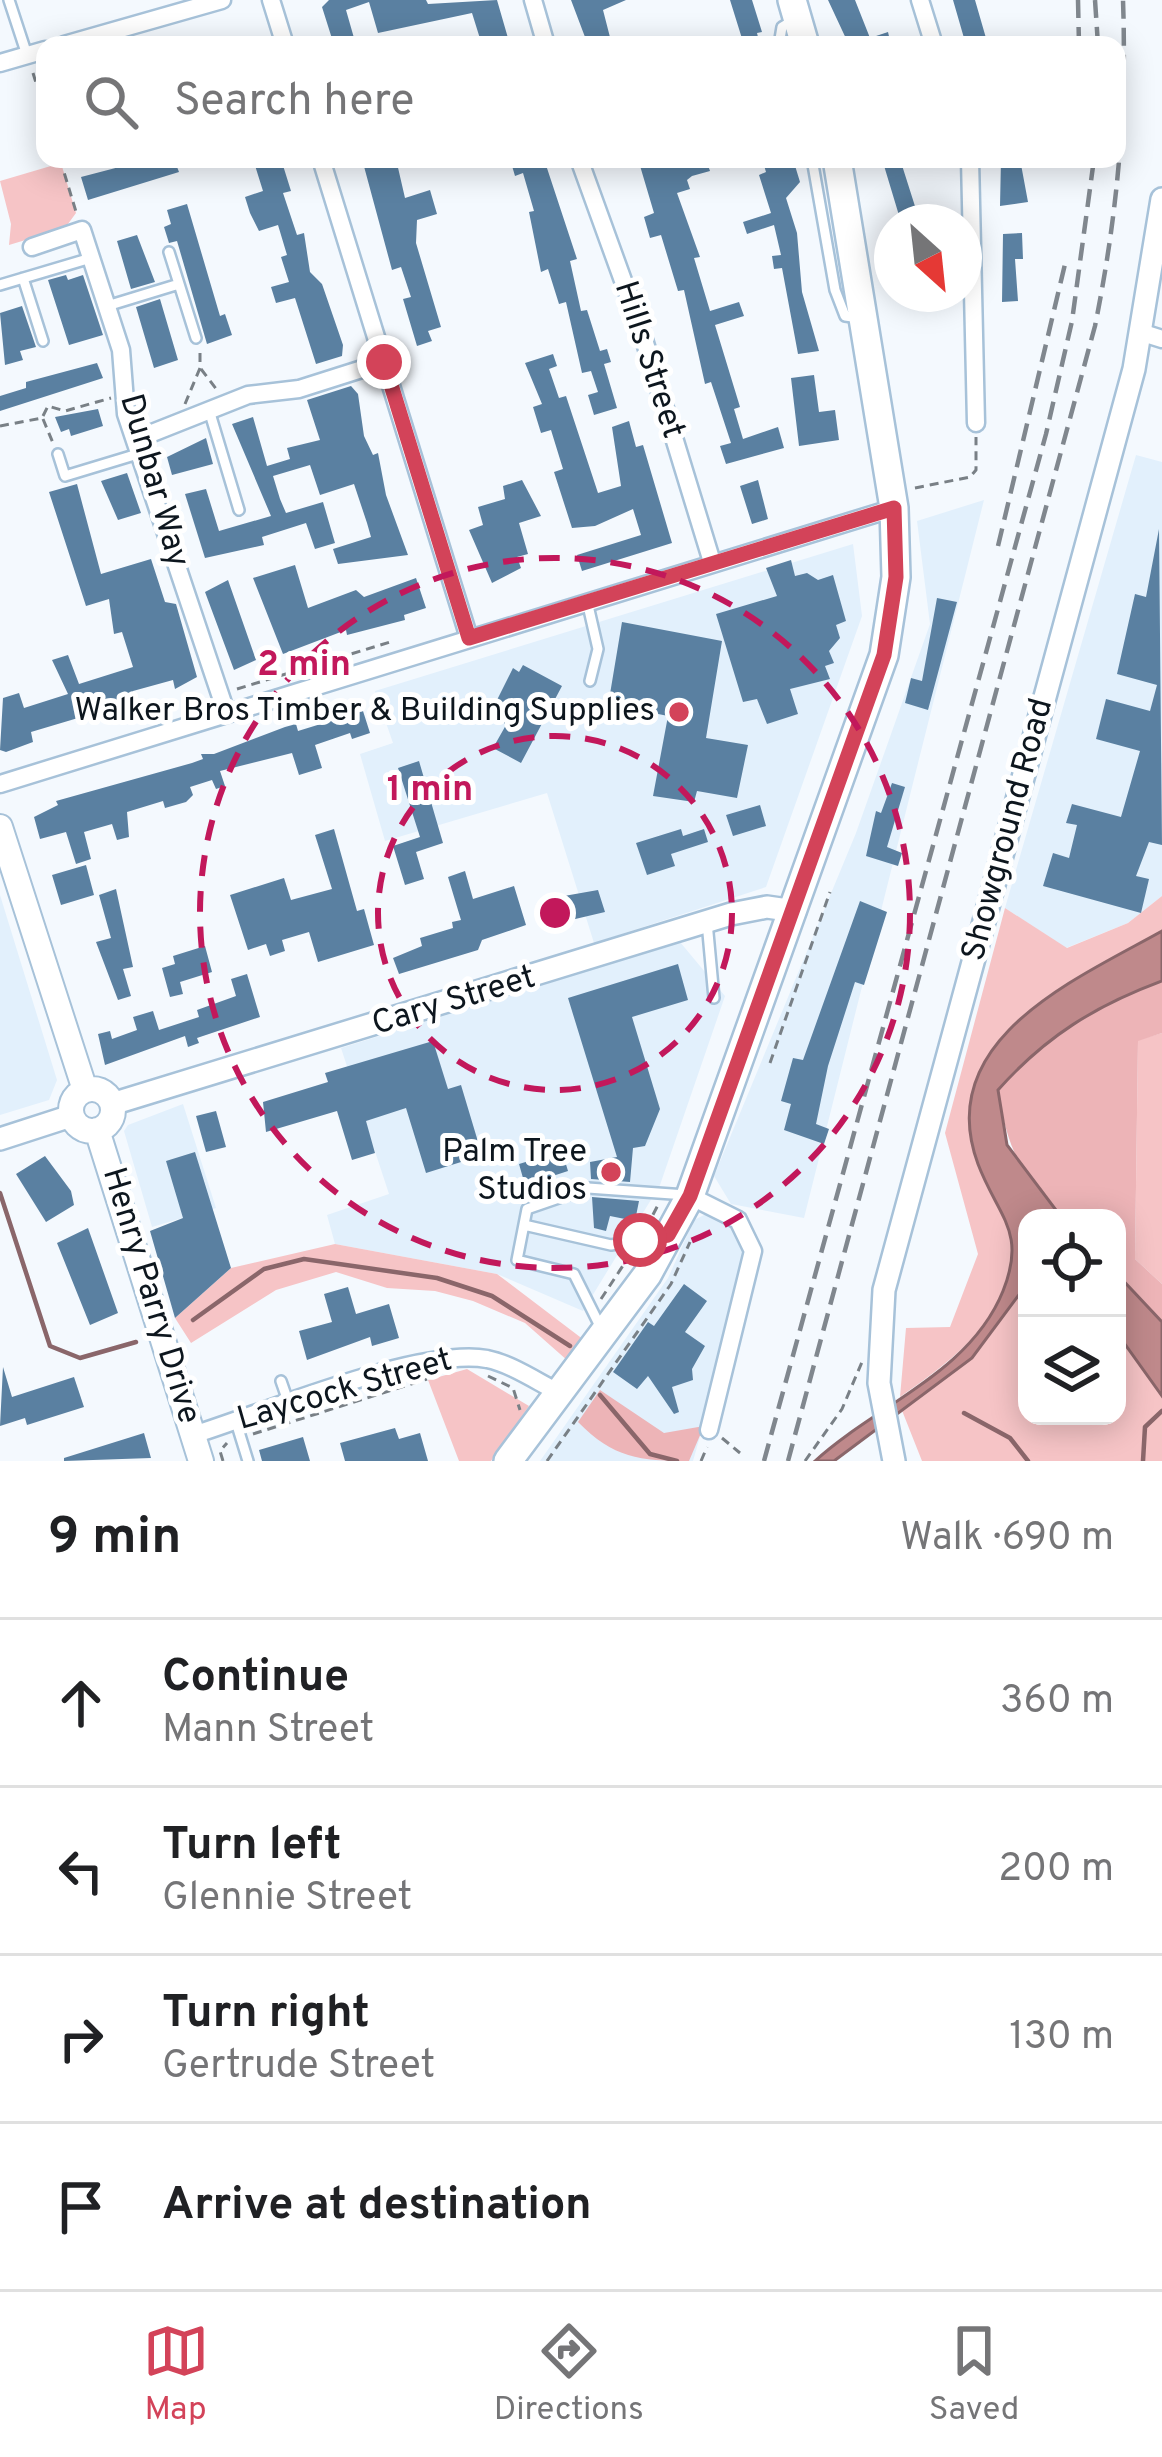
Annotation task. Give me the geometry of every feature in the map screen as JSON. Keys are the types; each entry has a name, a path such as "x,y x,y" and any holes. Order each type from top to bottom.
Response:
{"main road":[{"path":"508,1461 604,1335 668,1235 699,1200 884,655 896,577 893,499 839,168"},
{"path":"0,827 85,1090"},
{"path":"85,1090 98,1090 112,1104 108,1123 98,1130 79,1127 71,1116 71,1103 85,1090"},
{"name":"Henry Parry Drive","path":"98,1130 201,1461"},
{"path":"522,1461 562,1394"}],"street":[{"path":"95,36 221,0"},
{"path":"271,0 282,36"},
{"path":"533,0 543,36"},
{"path":"920,0 931,36"},
{"path":"0,63 35,59"},
{"path":"324,168 469,638"},
{"name":"Hills Street","path":"582,168 642,333 712,562"},
{"path":"970,168 976,424"},
{"name":"Showground Road","path":"894,1461 881,1402 878,1352 887,1277 1152,336 1162,199"},
{"path":"32,247 82,230 92,258"},
{"name":"Dunbar Way","path":"92,258 121,350 125,397 139,446 223,704"},
{"path":"139,446 227,402 263,391 299,388 384,362"},
{"path":"0,784 223,704 469,638 893,499"},
{"name":"Cary Street","path":"112,1104 707,922 757,908 795,911"},
{"path":"0,1138 71,1116"},
{"path":"699,1200 738,1220 749,1238 753,1265 710,1426"},
{"name":"Laycock Street","path":"193,1435 238,1430 289,1404 461,1356 493,1360 562,1394"}],"lane":[{"path":"9,0 35,59"},
{"path":"814,168 840,303 845,316 866,318"},
{"path":"169,252 196,338"},
{"path":"0,285 92,258"},
{"path":"23,278 43,341"},
{"path":"107,306 179,284"},
{"path":"209,410 239,510"},
{"path":"58,454 64,476 139,446"},
{"path":"587,601 598,649 590,681"},
{"path":"707,922 714,998"},
{"path":"604,1335 574,1274 517,1260 527,1209 588,1189 699,1200"},
{"path":"524,1225 611,1245 668,1235"},
{"path":"281,1381 289,1404"},
{"path":"238,1430 248,1461"}],"path":[{"path":"63,168 76,213"},
{"path":"177,423 200,368 196,338"},
{"path":"200,368 227,402"},
{"path":"42,418 48,406 65,411 125,397"},
{"path":"2,424 42,418"},
{"path":"42,418 58,454"},
{"path":"893,499 970,477 976,470 976,424"},
{"path":"223,704 390,642"},
{"path":"770,1064 830,892"},
{"path":"547,1461 671,1284 699,1200"},
{"path":"805,1461 842,1408 865,1355"},
{"path":"476,1371 513,1388 520,1413"},
{"path":"223,1461 224,1444 238,1430 444,1373"},
{"path":"710,1426 730,1450 740,1453"}],"shaded area":[{"path":"44,168 62,168 76,213 65,228 9,245 11,224 0,181"},
{"path":"1136,455 1162,462 1162,896 1128,923 1066,948 1005,908"},
{"path":"984,500 804,1218 731,1204 714,1176 856,833 930,624 917,521"},
{"path":"853,544 862,616 766,887 594,943 547,793 385,841 360,754 393,743 375,691"},
{"path":"0,895 57,1080 49,1100 0,1115"},
{"path":"1162,896 1162,931 1090,970 1021,1017 995,1046 977,1079 970,1117 977,1161 1014,1237 1013,1264 995,1310 979,1331 900,1397 906,1328 950,1327 978,1254 945,1133 1005,908 1067,948 1128,923"},
{"path":"1162,931 1162,981 1073,1025 1034,1054 998,1090 1007,1145 1055,1209 1018,1209 1018,1296 972,1358 834,1461 815,1461 945,1366 988,1320 1003,1291 1012,1253 1007,1225 978,1164 969,1120 975,1082 993,1048 1020,1019 1090,970"},
{"path":"680,942 725,996 660,1185 583,1311 497,1274 335,1244 327,1215 389,1194 341,1048"},
{"path":"1162,981 1162,1033 1138,1041 1135,1259 1162,1284 1162,1322 1126,1284 1126,1209 1054,1209 1018,1160 998,1090 1034,1054 1115,1001"},
{"path":"1162,1033 1162,1284 1135,1259 1138,1040"},
{"path":"183,1104 216,1208 152,1227 124,1131 128,1125"},
{"path":"708,1213 727,1221 743,1241 749,1265 693,1461 540,1461 668,1278 694,1220"},
{"path":"335,1244 497,1274 584,1340 568,1361 525,1323 473,1301 435,1291 387,1288 336,1272 276,1290 191,1343 175,1318 231,1268"},
{"path":"1126,1284 1162,1322 1162,1396 1126,1346"},
{"path":"1018,1296 1018,1425 1126,1425 1126,1346 1162,1396 1162,1461 922,1461 901,1408 972,1358"},
{"path":"467,1369 529,1406 491,1461 459,1461 428,1380"},
{"path":"600,1390 664,1433 704,1426 689,1461 628,1455 591,1434 578,1422"}],"building":[{"path":"329,0 426,0 428,4 497,0 507,36 479,36 472,13 378,33 369,2 346,10 353,36 331,36 322,7"},
{"path":"571,0 626,0 603,10 610,36 585,36"},
{"path":"730,0 752,0 762,32 741,36"},
{"path":"828,0 855,0 869,36 845,36"},
{"path":"953,0 975,0 985,36 963,36"},
{"path":"116,168 177,168 179,172 88,200 81,177"},
{"path":"256,168 284,168 291,191 283,193 297,235 304,233 310,272 322,284 343,345 342,356 316,364 295,298 276,303 271,287 289,282 281,257 287,255 278,225 259,231 245,197 263,191"},
{"path":"364,168 398,168 405,198 430,190 437,214 417,220 416,243 441,327 428,331 432,341 417,346 403,299 411,297 401,267 392,270"},
{"path":"513,168 547,168 577,259 570,261 581,311 587,310 600,351 607,349 611,362 604,364 617,408 594,415 588,395 598,392 591,371 582,373 566,302 559,304 548,269 541,272 529,212 534,211 523,173 515,176"},
{"path":"641,168 709,168 687,180 690,189 677,193 700,257 694,258 710,311 739,302 744,316 715,325 740,407 734,409 743,439 778,427 784,448 726,464 720,446 731,443 711,382 705,384 684,290 678,291 661,235 650,238 644,217 654,213"},
{"path":"765,168 796,168 800,182 786,198 797,233 802,292 819,351 798,354 782,268 774,269 772,256 781,255 774,225 747,234 743,222 771,213 759,175"},
{"path":"885,168 903,168 914,204 896,204"},
{"path":"1001,168 1022,168 1028,202 1000,206"},
{"path":"187,204 220,316 225,314 232,335 207,344 177,241 169,243 164,227 171,224 167,210"},
{"path":"1022,233 1023,259 1015,259 1018,301 1002,302 1003,234"},
{"path":"137,235 155,282 131,289 117,241"},
{"path":"66,275 68,280 83,275 103,335 69,345 48,280"},
{"path":"160,299 178,360 154,368 136,307"},
{"path":"22,306 36,347 20,351 23,360 5,365 0,313"},
{"path":"553,354 557,366 549,369 559,398 566,396 598,493 621,486 612,427 629,421 636,447 643,445 672,543 582,571 577,555 641,535 633,509 595,526 572,528 554,472 563,469 551,430 541,433 533,407 542,404 525,363"},
{"path":"97,363 103,378 0,411 0,396 26,388 26,382"},
{"path":"814,375 819,412 835,410 839,440 799,446 791,378"},
{"path":"351,386 358,394 364,436 373,455 378,453 386,495 408,555 338,564 333,549 371,537 354,484 320,495 310,465 273,476 280,499 286,513 323,502 335,543 315,549 306,523 262,537 264,545 205,558 185,494 206,489 219,531 271,516 232,424 253,417 267,466 290,459 287,448 320,440 307,400"},
{"path":"98,409 103,426 71,436 69,429 61,432 55,417"},
{"path":"206,438 213,464 172,475 167,457"},
{"path":"127,473 141,513 118,520 101,481"},
{"path":"522,480 541,516 519,523 528,554 517,557 521,568 492,583 469,530 483,525 478,507 505,499 503,486"},
{"path":"758,480 768,519 752,524 740,486"},
{"path":"77,484 101,574 151,559 165,602 176,604 197,677 175,689 173,680 133,691 135,701 31,732 33,742 6,752 0,750 3,698 19,693 24,708 68,694 52,660 68,655 79,684 133,667 122,632 114,634 109,599 86,606 49,492"},
{"path":"1159,529 1162,845 1149,842 1136,876 1149,879 1141,913 1043,886 1053,853 1069,858 1077,825 1066,823 1072,804 1121,817 1140,751 1096,739 1106,699 1150,711 1157,685 1117,674 1135,594 1146,597"},
{"path":"791,560 795,576 807,573 818,580 833,575 846,621 836,625 840,638 829,651 834,663 825,666 830,679 790,689 798,714 767,724 757,699 743,702 716,614 777,596 766,568"},
{"path":"295,565 308,608 356,590 364,597 416,578 426,608 404,615 405,620 347,635 346,630 283,654 253,578"},
{"path":"228,580 256,660 234,670 205,592"},
{"path":"937,598 957,602 928,710 905,703 911,678 922,681"},
{"name":"Walker Bros Timber & Building Supplies","path":"622,622 722,641 706,738 748,745 737,798 697,791 694,802 653,796 668,716 629,708 610,694"},
{"path":"523,665 562,686 521,763 493,748 506,725 492,710 513,668 519,672"},
{"path":"363,711 370,733 352,739 350,733 315,745 322,768 299,775 292,753 220,771 225,786 216,789 212,780 190,787 193,795 186,802 165,808 163,801 127,812 129,837 117,840 112,824 84,832 91,859 76,864 66,832 40,839 34,817 58,805 56,801 192,763 203,759 201,754 214,754 285,727 296,724 298,731"},
{"path":"419,761 443,843 416,852 424,879 405,885 393,846 420,837 398,768"},
{"path":"892,783 905,787 887,847 902,853 898,866 866,856 876,811 881,813"},
{"path":"760,805 766,826 733,836 726,815"},
{"path":"334,829 357,911 364,909 374,945 318,962 309,932 282,940 285,951 270,956 266,944 248,950 230,895 284,878 291,900 332,889 315,835"},
{"path":"681,829 683,836 704,829 708,842 671,854 675,866 647,875 636,843"},
{"path":"86,865 94,895 61,905 52,875"},
{"path":"465,871 473,899 514,886 526,925 482,940 478,950 399,974 393,958 422,946 420,938 453,928 452,922 461,920 448,877"},
{"path":"116,889 133,967 123,969 131,996 118,1000 96,942 111,938 99,895"},
{"path":"598,890 605,912 554,924 547,899"},
{"path":"860,901 887,912 864,985 855,982 828,1066 816,1124 829,1129 824,1144 784,1130 791,1104 781,1101 793,1058 803,1060"},
{"path":"205,946 212,972 180,982 183,994 170,997 162,968 175,964 173,956"},
{"path":"678,964 688,1000 632,1017 660,1109 645,1146 633,1148 630,1182 591,1179 590,1162 617,1157 568,998"},
{"path":"247,974 260,1017 197,1038 199,1043 188,1047 185,1036 105,1065 98,1034 110,1031 112,1039 137,1030 133,1017 153,1011 159,1030 199,1017 197,1010 236,996 231,979"},
{"path":"433,1041 448,1089 461,1085 479,1145 473,1147 477,1157 426,1173 406,1108 366,1121 375,1153 352,1160 337,1111 266,1132 263,1102 328,1082 325,1073"},
{"path":"216,1111 226,1147 206,1152 196,1116"},
{"path":"562,1151 568,1171 525,1185 519,1164"},
{"path":"195,1152 231,1268 175,1318 150,1231 183,1218 166,1161"},
{"path":"45,1156 71,1191 74,1205 46,1222 16,1174"},
{"path":"592,1197 639,1201 635,1221 610,1216 606,1231 594,1228"},
{"path":"88,1228 118,1313 90,1325 57,1243"},
{"path":"684,1284 707,1301 685,1332 705,1346 692,1369 693,1380 672,1387 679,1412 674,1414 648,1376 637,1389 613,1372 648,1322 654,1326"},
{"path":"348,1287 356,1314 389,1304 399,1338 372,1346 370,1337 307,1360 299,1331 332,1322 324,1294"},
{"path":"3,1367 12,1397 74,1377 84,1407 27,1425 25,1418 0,1426"},
{"path":"395,1428 399,1439 420,1433 428,1461 345,1461 340,1443"},
{"path":"144,1433 151,1458 64,1461 64,1458"},
{"path":"303,1437 310,1461 262,1461 259,1450"}],"waterway":[{"path":"0,1193 50,1346 80,1358 136,1342"},
{"path":"193,1320 264,1269 304,1259 437,1278 492,1296 570,1346"},
{"path":"600,1395 650,1454 677,1461"},
{"path":"1143,1461 1145,1427 1162,1411"},
{"path":"964,1413 1010,1438 1028,1461"}],"railway":[{"path":"1078,0 1079,36"},
{"path":"1095,0 1097,36"},
{"path":"1123,0 1123,36"},
{"path":"764,1461 1046,434 1072,321 1093,168"},
{"path":"788,1461 1095,326 1119,168"},
{"path":"998,546 1066,260"}],"place":[{"name":"Walker Bros Timber & Building Supplies","path":"679,712"},
{"name":"Palm Tree Studios","path":"611,1172"}],"route":[{"path":"384,362 469,638 894,508 892,615 867,710 690,1196 668,1235 640,1240"}]}
